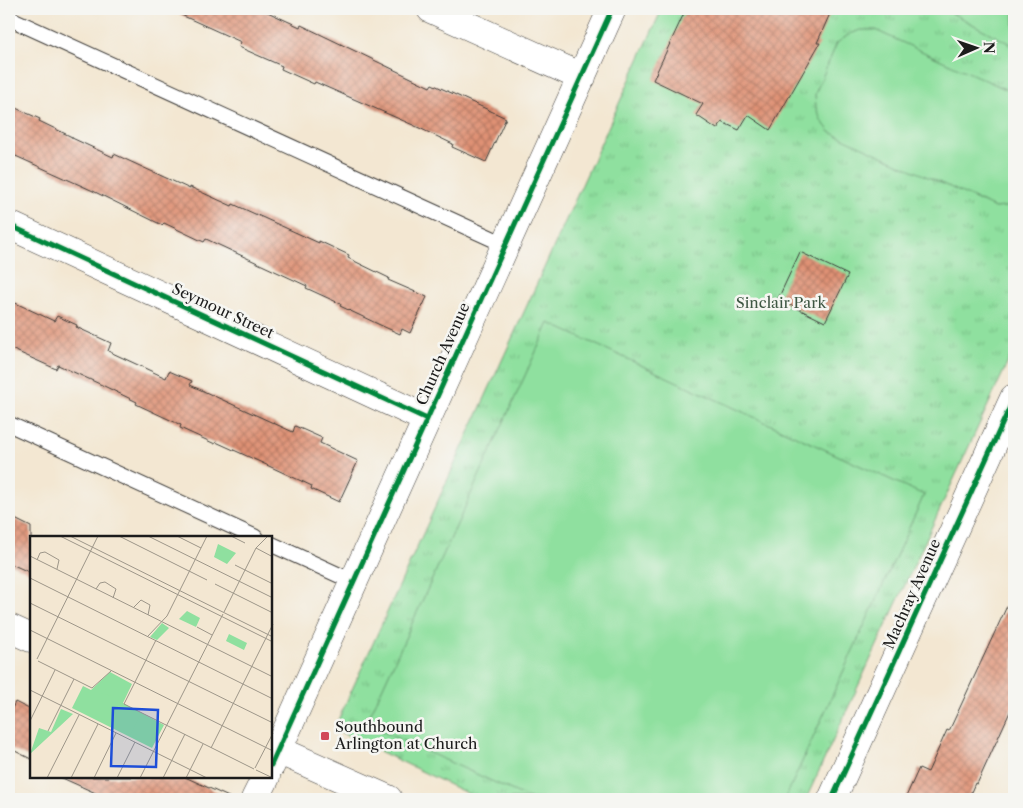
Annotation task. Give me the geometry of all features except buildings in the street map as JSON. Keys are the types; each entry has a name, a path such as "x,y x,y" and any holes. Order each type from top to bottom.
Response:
{"street":[{"path":"431,9 582,78"},
{"name":"Church Avenue","path":"273,754 354,582 612,9"},
{"name":"Seymour Street","path":"9,225 427,419"},
{"name":"Machray Avenue","path":"832,799 1014,398"},
{"path":"9,628 30,638"},
{"path":"273,754 388,799"},
{"path":"255,799 266,778"}],"lane":[{"path":"9,18 506,245"},
{"path":"9,424 253,536"},
{"path":"272,544 354,582"}],"green space":[{"name":"Sinclair Park","path":"662,9 1014,9 1014,349 806,799 479,799 334,729"},
{"path":"944,9 1014,9 1014,46"},
{"path":"860,30 875,30 1014,93 1014,206 995,208 830,132 821,120 816,108 815,94 837,43 848,35"},
{"path":"549,323 924,495 785,799 531,799 366,724"}],"cycle path":[{"path":"272,763 612,9"},
{"path":"9,225 427,419"},
{"path":"832,799 1014,398"}],"place":[{"name":"Southbound Arlington at Church","path":"325,736"}]}
